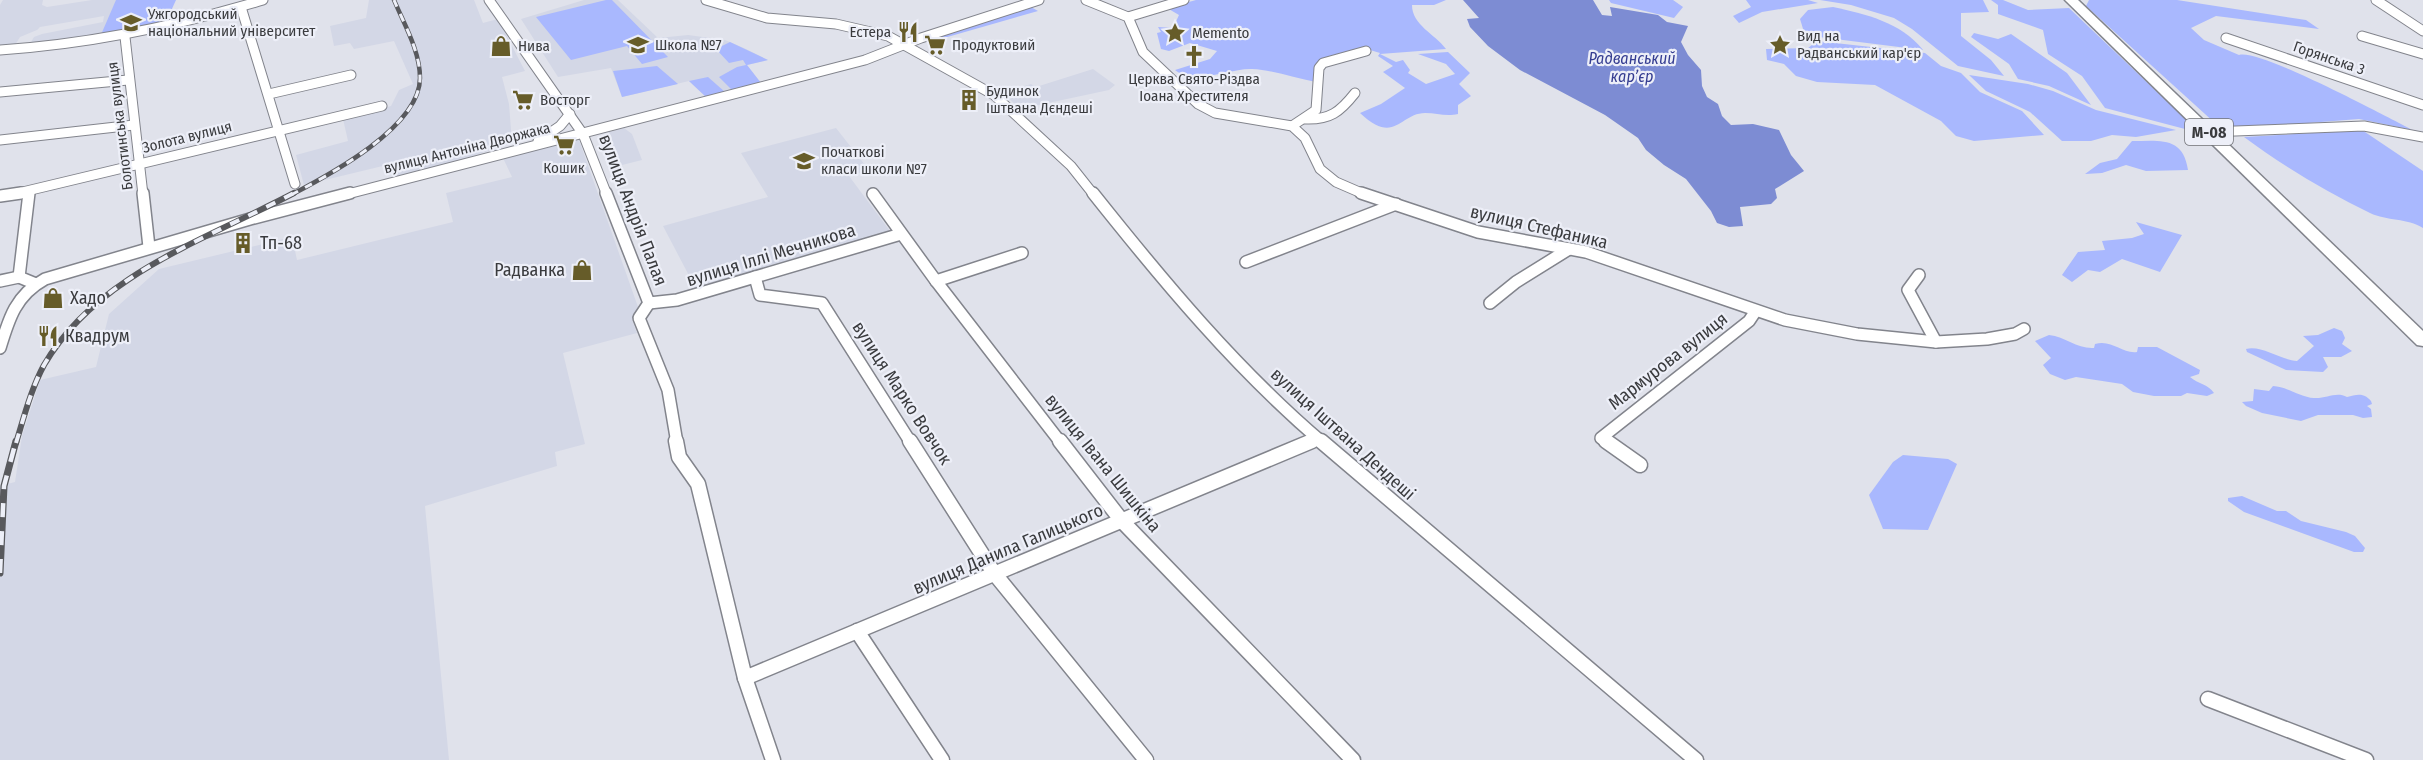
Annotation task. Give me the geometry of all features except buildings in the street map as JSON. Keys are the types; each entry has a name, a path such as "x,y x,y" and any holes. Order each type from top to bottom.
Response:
{"highway":[{"name":"М-08","path":"2071,0 2423,341"}],"street":[{"path":"0,50 71,45 125,37 263,0"},
{"name":"вулиця Андрія Палая","path":"489,0 584,134 650,303 639,318 668,390 679,457 698,484 745,678 773,760"},
{"name":"вулиця Іштвана Дендеші","path":"706,0 766,18 858,29 888,36 994,95 1067,162 1222,344 1269,394 1318,439 1696,760"},
{"path":"907,45 921,38 1039,0"},
{"path":"1086,0 1128,17 1184,0"},
{"path":"2376,0 2423,32"},
{"path":"241,7 295,184"},
{"path":"1128,17 1143,52 1204,108 1224,115 1292,126 1305,119 1317,106 1319,68 1323,63 1366,51"},
{"path":"2362,36 2423,54"},
{"name":"Болотинська вулиця","path":"125,37 128,80 149,247"},
{"name":"Горянська 3","path":"2226,38 2423,105"},
{"name":"вулиця Антоніна Дворжака","path":"0,348 15,301 36,284 61,273 149,247 865,60 907,45"},
{"path":"268,94 351,75"},
{"path":"0,92 128,80"},
{"path":"1305,119 1330,118 1338,114 1355,93"},
{"name":"Золота вулиця","path":"0,196 29,192 382,106"},
{"path":"520,149 553,132 570,114"},
{"path":"0,140 134,125"},
{"name":"вулиця Стефаника","path":"1292,126 1302,134 1315,162 1328,176 1355,191 1485,234 1569,249 1635,267 1755,312 1857,334 1936,342 1987,339 2024,330"},
{"path":"2209,132 2364,126 2423,137"},
{"path":"19,277 29,192"},
{"name":"вулиця Івана Шишкіна","path":"873,194 936,281 1122,520 1353,760"},
{"path":"1246,262 1396,204"},
{"name":"вулиця Іллі Мечникова","path":"650,303 677,300 901,234"},
{"path":"1490,303 1516,282 1569,249"},
{"path":"936,281 1022,253"},
{"path":"1919,275 1908,291 1936,342"},
{"path":"0,281 19,277 36,284"},
{"name":"вулиця Марко Вовчок","path":"755,277 760,295 822,303 994,573"},
{"name":"Мармурова вулиця","path":"1640,465 1601,438 1749,321 1755,312"},
{"name":"вулиця Данила Галицького","path":"745,678 1318,439"},
{"path":"994,573 1146,760"},
{"path":"857,631 942,760"},
{"path":"2208,699 2366,760"}],"shaded area":[{"name":"Ужгородський національний університет","path":"3,0 43,0 42,5 47,7 92,0 176,0 99,37 30,44 34,37 42,34 103,22 104,16 40,27 20,37 15,45 0,46 0,5"},
{"path":"116,0 176,0 165,24 100,37"},
{"path":"369,0 474,0 483,23 498,19 525,71 502,77 509,104 512,143 396,177 391,164 304,185 296,155 348,141 343,119 391,106 399,90 413,84 394,41 354,49 350,43 334,46 330,26 366,18"},
{"name":"Школа №7","path":"584,0 618,0 658,38 688,35 725,40 746,49 768,60 747,65 761,83 706,97 689,81 622,97 611,68 558,77 521,19"},
{"path":"612,0 668,57 642,64 627,46 571,60 536,17"},
{"path":"1196,0 1446,0 1434,5 1412,5 1420,24 1446,49 1380,54 1396,62 1403,60 1410,70 1408,73 1426,84 1455,74 1446,64 1418,54 1448,52 1470,73 1459,84 1471,96 1458,105 1458,114 1416,114 1389,128 1381,127 1360,113 1381,104 1405,88 1383,72 1393,66 1378,56 1380,53 1370,50 1319,63 1316,82 1276,72 1252,69 1202,76 1183,75 1175,70 1210,59 1217,51 1190,43 1169,51 1161,49 1157,33 1161,32 1158,27 1173,28 1179,15 1167,8"},
{"path":"1609,0 1673,0 1683,7 1674,18 1611,3"},
{"path":"1746,0 1808,0 1818,3 1762,12 1739,23 1733,16 1751,7"},
{"path":"1820,0 1983,0 1989,12 1961,13 1961,36 1991,60 2004,76 1958,66 1912,29 1894,18 1851,5"},
{"path":"1991,0 2003,0 2028,10 2069,8 2196,129 2185,129 2105,108 2082,76 2048,54 2043,30 1998,14 1998,5"},
{"path":"2089,0 2177,0 2306,20 2319,29 2216,16 2191,28 2204,40 2239,55 2251,56 2296,72 2413,130 2359,119 2233,129 2216,124 2086,6"},
{"path":"1031,7 1038,11 937,40 935,37"},
{"path":"1833,7 1870,16 1893,26 1914,40 1923,50 1811,36 1804,32 1800,19 1808,10"},
{"path":"1974,33 1998,39 2011,34 2067,73 2091,105 2049,86 2018,79 2009,64 1971,37"},
{"path":"1817,41 1925,53 1941,66 1961,73 1980,92 2022,111 2044,135 1974,141 1956,136 1941,121 1875,85 1817,82 1796,76 1784,64 1767,60 1766,49 1808,48"},
{"path":"730,42 768,60 747,65 761,83 732,90 719,77 737,67 746,65 743,60 729,63 716,49"},
{"path":"657,66 678,84 622,97 613,71"},
{"path":"1093,69 1115,85 1109,90 1020,109 1003,93 1031,84 1036,87"},
{"path":"1969,75 2028,84 2053,91 2096,110 2176,130 2136,137 2112,135 2091,141 2062,141 2030,112 1986,91"},
{"path":"708,77 725,92 706,97 689,81"},
{"path":"624,128 632,134 642,160 610,168 603,139 609,137 609,132"},
{"path":"836,128 869,170 849,176 890,231 695,287 663,226 768,197 741,153"},
{"path":"2362,130 2423,171 2423,228 2377,216 2354,205 2305,178 2244,137"},
{"path":"579,140 638,307 632,320 637,333 563,353 585,444 555,452 557,466 425,506 449,760 0,760 0,486 15,482 22,436 40,380 96,367 109,314 159,269 292,237 297,260 453,222 446,193 512,177 503,158"},
{"path":"2132,141 2161,141 2175,146 2181,151 2188,170 2146,171 2126,165 2102,173 2085,174 2100,163 2117,159"},
{"path":"2136,222 2182,235 2160,272 2122,259 2100,272 2088,270 2072,282 2062,275 2078,252 2105,250 2102,241 2132,238 2144,234"},
{"path":"2334,328 2342,331 2345,338 2342,344 2352,351 2341,357 2323,357 2328,367 2323,372 2286,370 2247,352 2246,349 2258,349 2297,361 2314,346 2303,336 2318,335"},
{"path":"2049,335 2088,348 2094,348 2095,344 2101,343 2132,352 2137,352 2138,347 2157,347 2200,370 2199,374 2190,377 2214,393 2207,396 2187,393 2181,396 2154,396 2133,392 2122,384 2076,377 2065,380 2050,374 2043,365 2051,358 2035,341"},
{"path":"2273,386 2314,398 2362,395 2371,401 2372,404 2367,406 2371,409 2372,417 2318,415 2301,421 2262,413 2242,402 2253,401 2254,389 2269,391"},
{"path":"1903,455 1948,459 1957,464 1928,530 1883,529 1869,495 1893,462"},
{"path":"2242,496 2277,511 2286,511 2301,521 2346,532 2355,536 2365,548 2363,552 2354,552 2244,512 2228,501 2228,498"}],"water":[{"name":"Радванський карʼєр","path":"1463,0 1593,0 1602,15 1612,16 1610,7 1658,15 1667,22 1688,26 1681,42 1688,55 1701,70 1702,86 1707,97 1718,104 1722,116 1731,125 1753,124 1779,130 1791,155 1804,171 1775,189 1777,198 1771,204 1740,207 1743,226 1729,227 1717,223 1711,211 1686,179 1646,150 1638,138 1605,115 1520,70 1488,46 1470,27 1467,19 1479,18"}],"railway":[{"path":"291,195 349,162 370,147 405,114 416,96 420,78 417,58 394,0"},
{"path":"16,443 32,393 44,365 66,334 93,307 123,283 156,263 294,193"},
{"path":"0,573 4,486 16,441"}],"place":[{"name":"Ужгородський національний університет","path":"131,23"},
{"name":"Естера","path":"908,32"},
{"name":"Memento","path":"1175,33"},
{"name":"Школа №7","path":"638,45"},
{"name":"Продуктовий","path":"935,45"},
{"name":"Вид на Радванський кар'єр","path":"1780,45"},
{"name":"Нива","path":"501,46"},
{"name":"Церква Свято-Різдва Іоана Хрестителя","path":"1194,56"},
{"name":"Восторг","path":"523,100"},
{"name":"Будинок Іштвана Дєндеші","path":"969,100"},
{"name":"Кошик","path":"564,145"},
{"name":"Початкові класи школи №7","path":"804,161"},
{"name":"Тп-68","path":"243,243"},
{"name":"Радванка","path":"582,270"},
{"name":"Хадо","path":"53,298"},
{"name":"Квадрум","path":"48,336"}]}
